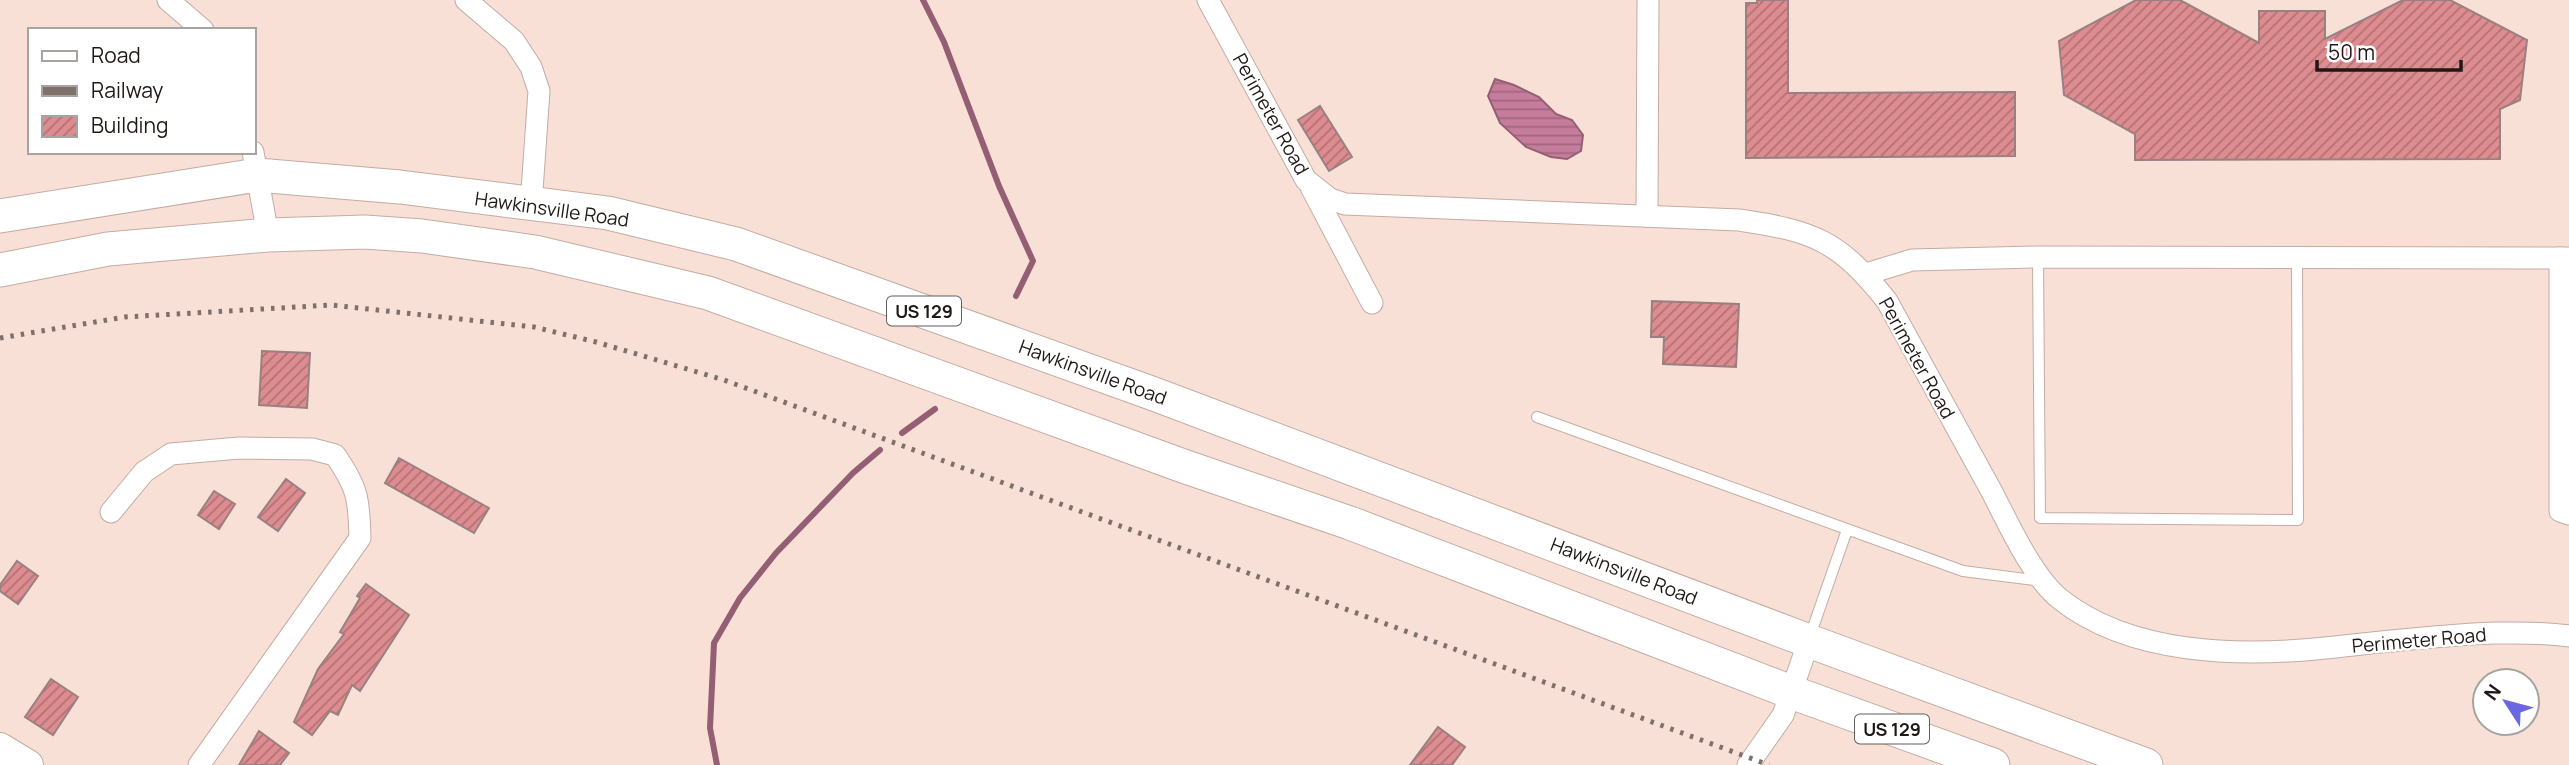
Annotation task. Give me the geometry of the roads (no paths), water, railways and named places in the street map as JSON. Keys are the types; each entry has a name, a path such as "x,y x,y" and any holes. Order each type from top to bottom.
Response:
{"main road":[{"name":"Hawkinsville Road","path":"0,216 255,164 400,187 608,213 736,244 1154,394 2146,765"},
{"name":"US 129","path":"0,270 108,249 268,234 365,232 479,243 535,252 708,293 1173,462 1350,523 1791,692 1993,765"},
{"path":"0,748 28,765"}],"street":[{"path":"168,0 201,28"},
{"path":"466,0 514,41 531,67 539,91 531,205"},
{"name":"Perimeter Road","path":"1208,0 1306,180 1330,199 1345,204 1740,220 1803,232 1840,252 1866,274 1888,301 2023,550 2058,597 2087,618 2115,631 2152,642 2200,649 2299,651 2434,636 2522,633 2569,636"},
{"path":"1647,216 1648,0"},
{"path":"255,164 268,234"},
{"path":"1306,180 1373,303"},
{"path":"1866,274 1912,260 2038,257 2564,258 2560,511 2569,514"},
{"path":"111,512 144,472 171,454 200,450 312,449 335,455 346,471 359,500 360,538 199,765"},
{"path":"1748,765 1783,715 1809,641"}],"lane":[{"path":"2038,257 2040,518 2285,520 2298,520 2297,258"},
{"path":"1536,417 1963,571 2045,581"},
{"path":"1809,641 1847,530"}],"waterway":[{"path":"923,0 944,42 999,186 1033,261 1016,296"},
{"path":"902,433 935,409"},
{"path":"717,765 710,728 714,643 740,598 776,553 853,473 880,450"}],"railway":[{"path":"0,338 125,317 331,305 534,327 596,342 724,380 1769,765"}]}
